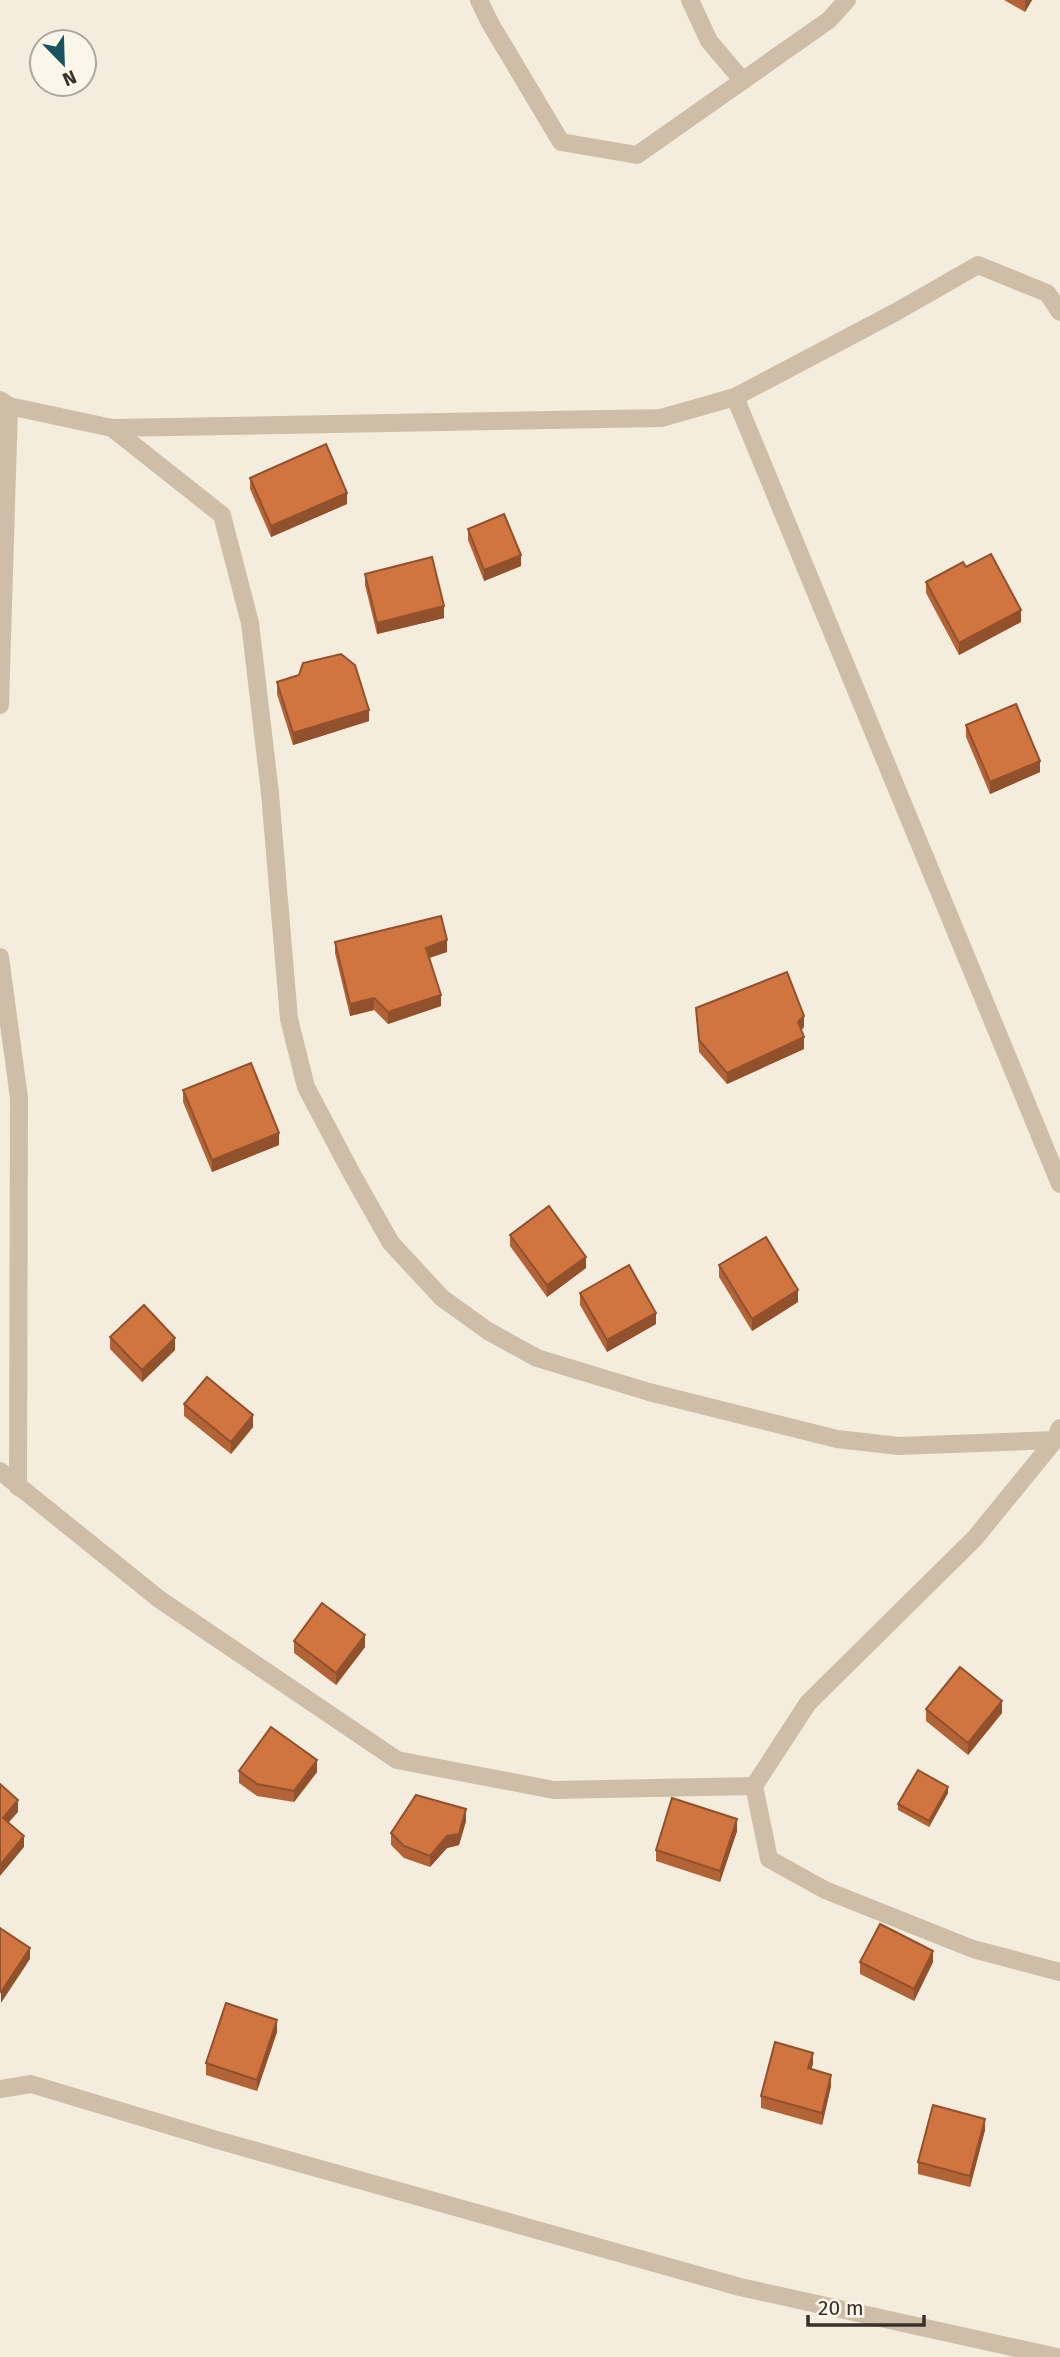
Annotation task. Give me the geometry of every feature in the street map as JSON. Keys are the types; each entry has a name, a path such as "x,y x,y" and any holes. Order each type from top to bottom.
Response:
{"street":[{"path":"479,0 561,142 637,155 829,20 847,0"},
{"path":"690,0 709,41 743,81"},
{"path":"0,705 5,403 112,428 662,418 736,397 897,312 978,265 1047,293 1060,312"},
{"path":"736,397 1060,1184"},
{"path":"112,428 222,515 250,623 270,793 289,1019 306,1087 391,1243 442,1298 488,1331 537,1358 649,1392 838,1439 899,1446 1057,1434"},
{"path":"0,957 19,1098 18,1486"},
{"path":"1057,1434 975,1538 808,1703 754,1786 769,1859 824,1890 973,1949 1060,1972"},
{"path":"0,1471 159,1599 397,1760 554,1790 754,1786"},
{"path":"0,2090 31,2084 217,2140 740,2287 1057,2357"}],"building":[{"path":"326,444 347,493 271,526 250,478"},
{"path":"504,514 521,555 484,570 468,529"},
{"path":"991,554 1021,610 959,643 926,582 963,562 966,567"},
{"path":"432,557 444,606 377,623 365,574"},
{"path":"341,654 355,665 369,710 293,733 277,682 299,675 303,663"},
{"path":"1016,704 1040,761 990,782 966,725"},
{"path":"441,916 447,940 426,948 441,995 388,1012 374,998 350,1004 335,942"},
{"path":"787,972 804,1016 798,1022 804,1037 727,1073 699,1040 696,1008"},
{"path":"251,1063 279,1133 212,1160 183,1090"},
{"path":"549,1206 586,1257 547,1285 510,1235"},
{"path":"766,1237 798,1290 752,1319 719,1265"},
{"path":"629,1265 656,1313 607,1340 580,1293"},
{"path":"144,1305 175,1338 142,1370 110,1337"},
{"path":"207,1377 253,1415 231,1442 184,1404"},
{"path":"322,1603 365,1635 336,1673 294,1641"},
{"path":"960,1667 1002,1701 968,1743 926,1709"},
{"path":"271,1727 317,1760 294,1791 257,1784 239,1771"},
{"path":"918,1770 948,1787 929,1821 898,1804"},
{"path":"0,1784 18,1800 3,1818 24,1836 0,1865"},
{"path":"416,1795 466,1809 459,1834 447,1836 430,1856 404,1846 391,1833"},
{"path":"672,1798 737,1819 720,1871 656,1850"},
{"path":"880,1924 933,1951 914,1989 860,1962"},
{"path":"0,1928 30,1948 1,1992 0,1991"},
{"path":"226,2003 277,2020 257,2080 206,2063"},
{"path":"775,2042 813,2053 808,2068 831,2075 822,2113 761,2096"},
{"path":"933,2105 985,2119 970,2176 918,2162"}]}
